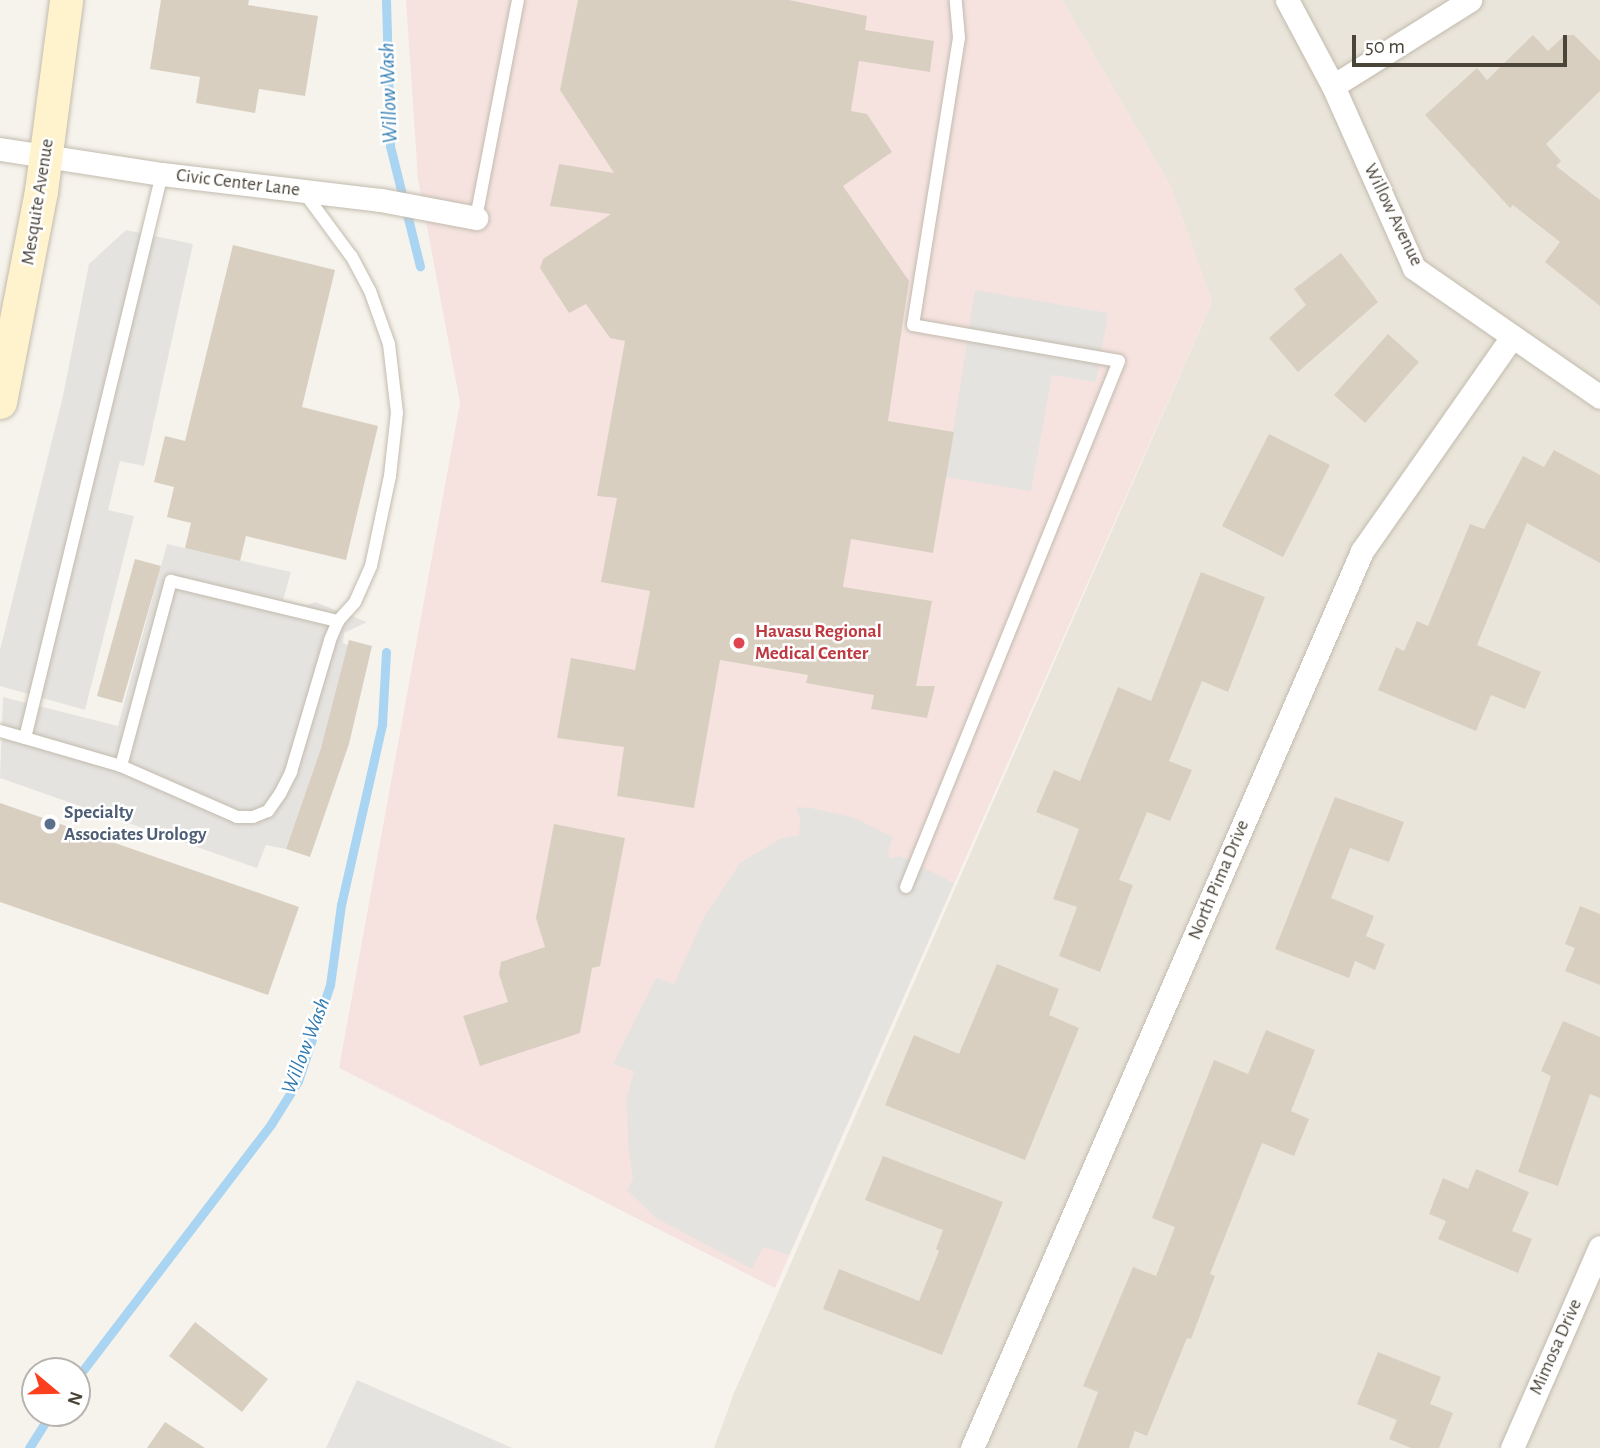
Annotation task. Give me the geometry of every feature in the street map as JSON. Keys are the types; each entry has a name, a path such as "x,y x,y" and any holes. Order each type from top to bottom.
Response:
{"street":[{"name":"Mesquite Avenue","path":"0,398 19,319 46,156 66,0"},
{"name":"Willow Avenue","path":"1287,0 1333,86 1414,268 1600,397"},
{"path":"1333,86 1470,0"},
{"name":"Civic Center Lane","path":"0,149 162,174 382,200 476,218"},
{"name":"North Pima Drive","path":"972,1448 1362,551 1512,337"},
{"name":"Mimosa Drive","path":"1512,1448 1600,1247"}],"lane":[{"path":"476,218 517,0"},
{"path":"906,887 1119,361 913,325 959,38 956,0"},
{"path":"25,738 162,174"},
{"path":"0,731 121,766 237,817 253,817 268,811 291,772 338,621 355,602 371,566 390,476 397,412 389,344 370,291 351,256 303,191"},
{"path":"121,766 171,581 338,621"}],"shaded area":[{"name":"Havasu Regional Medical Center","path":"406,0 1062,0 1171,187 1212,302 775,1288 339,1068 460,403 418,179"},
{"path":"1062,0 1600,0 1600,1448 714,1448 734,1393 1212,302 1171,187"},
{"path":"126,230 193,244 144,466 120,461 108,510 134,516 85,710 0,686 0,650 63,396 89,264"},
{"path":"975,290 1108,313 1096,382 1052,375 1031,491 946,477"},
{"path":"167,544 291,572 283,600 308,605 315,602 367,622 344,633 343,643 348,645 325,736 286,849 266,845 257,868 0,778 3,697 118,726"},
{"path":"796,807 855,818 893,837 888,852 890,858 900,856 954,883 789,1255 763,1247 752,1269 656,1218 627,1190 633,1179 628,1144 627,1098 634,1071 613,1064 656,978 674,984 704,917 740,863 780,839 799,835 800,819"},
{"path":"357,1380 512,1448 326,1448"}],"building":[{"path":"161,0 249,0 248,5 318,16 305,96 259,89 255,113 196,103 200,77 150,69"},
{"path":"578,0 789,0 867,16 865,30 934,41 930,72 859,61 851,111 867,114 892,152 843,186 909,281 888,421 954,432 933,553 851,539 843,587 932,601 916,686 935,686 927,718 871,709 874,695 806,683 808,675 720,660 694,808 617,796 624,747 557,738 571,658 635,670 650,591 601,582 617,498 597,496 625,341 610,338 586,304 569,313 540,268 543,259 611,214 550,206 559,164 614,173 560,90"},
{"path":"1533,35 1548,51 1565,35 1574,35 1600,61 1600,91 1546,144 1561,161 1556,166 1600,200 1600,306 1545,262 1560,242 1513,205 1510,208 1425,115 1477,68 1487,80"},
{"path":"233,245 335,270 302,407 378,426 346,560 246,536 240,561 185,548 191,523 167,517 174,487 154,482 165,436 185,441"},
{"path":"1341,253 1378,302 1298,372 1269,338 1306,305 1294,289"},
{"path":"1388,334 1419,362 1365,423 1334,395"},
{"path":"1269,434 1330,465 1283,557 1222,526"},
{"path":"1554,450 1600,475 1600,563 1527,523 1477,645 1541,672 1525,709 1491,695 1476,731 1378,690 1396,647 1404,651 1417,621 1428,626 1470,524 1484,529 1523,456 1544,467"},
{"path":"135,559 161,566 122,703 97,696"},
{"path":"1201,572 1265,597 1228,692 1202,681 1169,761 1192,770 1170,821 1147,812 1119,880 1133,885 1100,972 1059,956 1077,907 1053,899 1079,829 1036,812 1054,770 1080,781 1118,687 1151,701"},
{"path":"349,640 372,646 349,744 310,857 286,849 321,748"},
{"path":"1335,797 1404,822 1389,862 1350,848 1331,898 1374,916 1366,936 1385,944 1375,970 1355,961 1349,978 1275,949"},
{"path":"0,803 299,907 268,995 0,902"},
{"path":"554,824 625,838 600,966 592,968 580,1033 480,1066 463,1016 508,1002 499,974 501,962 545,947 536,918"},
{"path":"1580,906 1600,914 1600,985 1565,971 1575,948 1565,944"},
{"path":"997,964 1059,989 1049,1015 1079,1028 1025,1160 885,1105 914,1035 959,1054"},
{"path":"1563,1021 1600,1037 1600,1098 1590,1094 1558,1186 1518,1172 1551,1076 1541,1071"},
{"path":"1266,1030 1315,1050 1291,1111 1309,1119 1294,1156 1262,1143 1210,1274 1215,1276 1191,1339 1187,1338 1147,1436 1135,1431 1129,1448 1077,1448 1098,1392 1083,1386 1133,1267 1156,1276 1175,1227 1152,1218 1214,1060 1248,1074"},
{"path":"883,1156 1003,1202 942,1355 823,1309 839,1269 919,1301 939,1251 936,1249 943,1230 865,1200"},
{"path":"1476,1169 1529,1192 1512,1231 1532,1239 1518,1273 1438,1239 1446,1221 1429,1214 1443,1178 1468,1189"},
{"path":"195,1322 268,1379 242,1412 169,1356"},
{"path":"1378,1352 1441,1377 1430,1404 1453,1413 1439,1448 1411,1448 1389,1439 1397,1420 1357,1404"},
{"path":"165,1422 205,1448 147,1448"}],"waterway":[{"name":"Willow Wash","path":"386,0 390,146 420,266"},
{"name":"Willow Wash","path":"91,1360 271,1124 298,1081 330,985 341,905 382,724 386,652"},
{"name":"Willow Wash","path":"29,1448 42,1427"}],"place":[{"name":"Havasu Regional Medical Center","path":"739,643"},
{"name":"Specialty Associates Urology","path":"50,824"}]}
